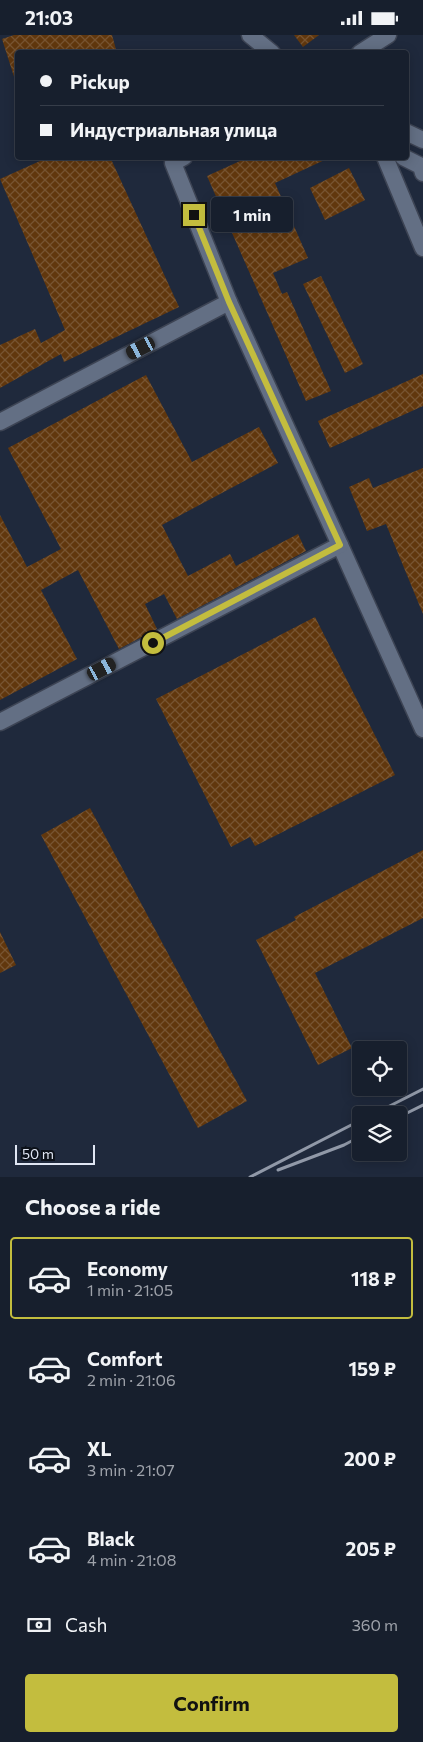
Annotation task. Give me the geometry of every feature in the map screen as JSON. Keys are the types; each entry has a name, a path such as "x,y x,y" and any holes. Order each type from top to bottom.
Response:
{"street":[{"path":"250,35 268,50"},
{"path":"365,50 388,35"},
{"path":"409,133 423,140"},
{"path":"178,160 173,163 229,302 423,729"},
{"path":"386,160 423,248"},
{"path":"408,160 421,167 423,173"},
{"path":"0,422 229,302"},
{"path":"0,722 340,545"}],"building":[{"path":"14,35 112,35 116,50 15,50 15,80 2,39"},
{"path":"294,35 319,35 303,47"},
{"path":"42,160 111,160 179,307 64,362 61,354 0,388 0,345 35,329 41,343 65,330 0,179"},
{"path":"242,160 325,160 275,183 308,258 273,273 282,294 287,292 331,391 306,401 207,176"},
{"path":"349,168 365,200 325,220 310,188"},
{"path":"321,276 363,364 345,373 303,284"},
{"path":"423,374 423,406 330,448 318,421"},
{"path":"146,375 192,462 259,427 278,463 162,525 188,576 230,554 236,566 298,534 306,551 177,619 164,594 145,604 157,629 119,649 78,570 41,590 77,659 0,700 0,515 27,567 61,549 8,448"},
{"path":"423,468 423,614 386,524 367,531 349,487 369,478 373,488"},
{"path":"315,617 395,775 255,846 250,837 231,847 156,699"},
{"path":"90,808 247,1101 198,1128 41,835"},
{"path":"423,850 423,918 315,973 352,1048 318,1065 256,940 296,920 294,917"},
{"path":"0,932 16,965 0,973"}],"railway":[{"path":"390,1106 423,1089"},
{"path":"407,1113 423,1105"},
{"path":"250,1177 352,1125"},
{"path":"278,1170 352,1141"}],"route":[{"path":"153,643 340,545 229,302 194,215"}]}
